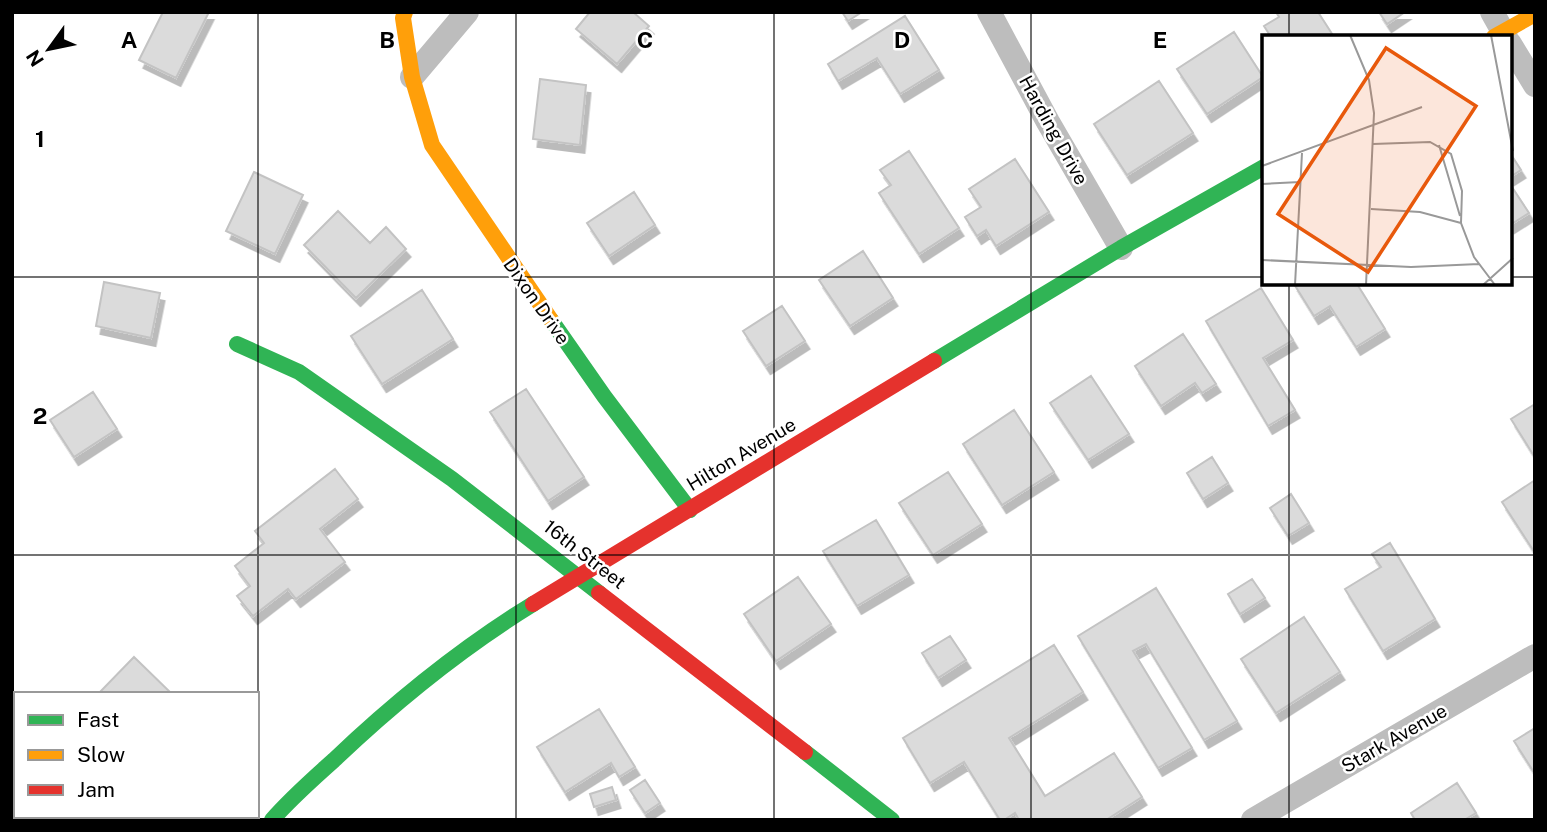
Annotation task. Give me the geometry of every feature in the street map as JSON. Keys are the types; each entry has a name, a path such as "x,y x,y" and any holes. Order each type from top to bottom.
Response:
{"street":[{"name":"Dixon Drive","path":"405,12 403,18 412,77 432,145 541,307 690,510"},
{"path":"412,77 467,12"},
{"name":"Harding Drive","path":"989,12 1048,122 1121,248"},
{"path":"1501,32 1535,14"},
{"path":"1512,49 1535,85"},
{"name":"Hilton Avenue","path":"272,820 284,805 344,749 420,682 483,635 1121,248 1262,168"},
{"name":"16th Street","path":"237,344 299,372 452,479 892,820"},
{"name":"Stark Avenue","path":"1253,820 1535,656"}],"building":[{"path":"163,12 209,12 176,78 139,60"},
{"path":"590,12 633,12 649,26 617,64 576,29"},
{"path":"842,12 862,12 848,21"},
{"path":"1276,12 1318,12 1333,35 1270,35 1264,26 1279,17"},
{"path":"1379,12 1405,12 1387,24"},
{"path":"905,16 939,70 900,94 877,58 838,81 828,64"},
{"path":"1234,32 1262,78 1207,114 1177,69"},
{"path":"540,79 586,85 580,145 533,139"},
{"path":"1159,81 1193,133 1127,175 1094,124"},
{"path":"909,151 959,228 919,254 879,193 891,185 880,170"},
{"path":"1512,156 1521,170 1512,176"},
{"path":"1015,159 1049,212 996,246 986,230 977,236 965,217 981,207 969,189"},
{"path":"254,172 303,195 275,254 226,231"},
{"path":"1512,187 1529,213 1512,224"},
{"path":"634,192 655,225 609,256 587,223"},
{"path":"338,211 370,243 386,227 406,249 356,298 304,245"},
{"path":"863,251 893,298 850,326 819,280"},
{"path":"104,282 160,293 151,338 96,326"},
{"path":"1295,285 1358,285 1385,329 1356,347 1330,306 1314,316"},
{"path":"1261,288 1293,340 1263,358 1295,410 1268,426 1206,321"},
{"path":"422,290 453,339 382,384 351,336"},
{"path":"782,306 805,341 766,366 743,331"},
{"path":"1183,334 1216,384 1202,393 1195,383 1161,406 1135,366"},
{"path":"1091,376 1129,434 1088,460 1050,403"},
{"path":"526,389 584,477 548,501 490,412"},
{"path":"93,392 117,429 74,457 50,420"},
{"path":"1535,404 1535,455 1534,456 1511,419"},
{"path":"1014,410 1054,472 1002,505 963,444"},
{"path":"1212,457 1228,483 1203,499 1187,473"},
{"path":"335,469 358,499 320,529 345,562 296,599 288,589 253,616 237,596 250,586 235,566 264,543 255,531"},
{"path":"948,472 982,524 933,555 899,503"},
{"path":"1535,480 1535,553 1502,502"},
{"path":"1291,494 1309,523 1288,536 1270,508"},
{"path":"876,520 909,575 857,606 823,551"},
{"path":"1390,543 1435,619 1383,651 1345,589 1381,567 1372,554"},
{"path":"798,577 831,624 776,661 744,614"},
{"path":"1252,579 1265,598 1240,614 1228,594"},
{"path":"1156,588 1237,721 1204,740 1146,644 1133,651 1192,748 1158,768 1078,636"},
{"path":"1304,617 1340,672 1276,713 1241,659"},
{"path":"950,636 966,660 938,678 922,653"},
{"path":"1054,645 1083,692 1009,738 1045,796 1114,753 1142,797 1106,820 1019,820 1015,813 1000,820 964,762 930,783 903,738"},
{"path":"134,657 170,692 100,692"},
{"path":"599,709 635,767 619,777 611,763 565,792 537,747"},
{"path":"1535,728 1535,774 1514,741"},
{"path":"645,780 660,803 645,813 630,790"},
{"path":"1457,783 1476,813 1464,820 1415,820 1411,813"},
{"path":"612,787 616,800 594,807 590,794"}],"traffic: fast":[{"path":"934,361 1121,248 1262,168"},
{"path":"551,320 690,510"},
{"path":"237,344 299,372 452,479 599,593"},
{"path":"272,820 357,738 405,697 480,639 533,604"},
{"path":"805,752 892,820"}],"traffic: slow":[{"path":"405,12 403,18 412,77 432,145 551,320"},
{"path":"1498,35 1535,14"}],"traffic: jam":[{"path":"533,604 934,361"},
{"path":"599,593 805,752"}]}
